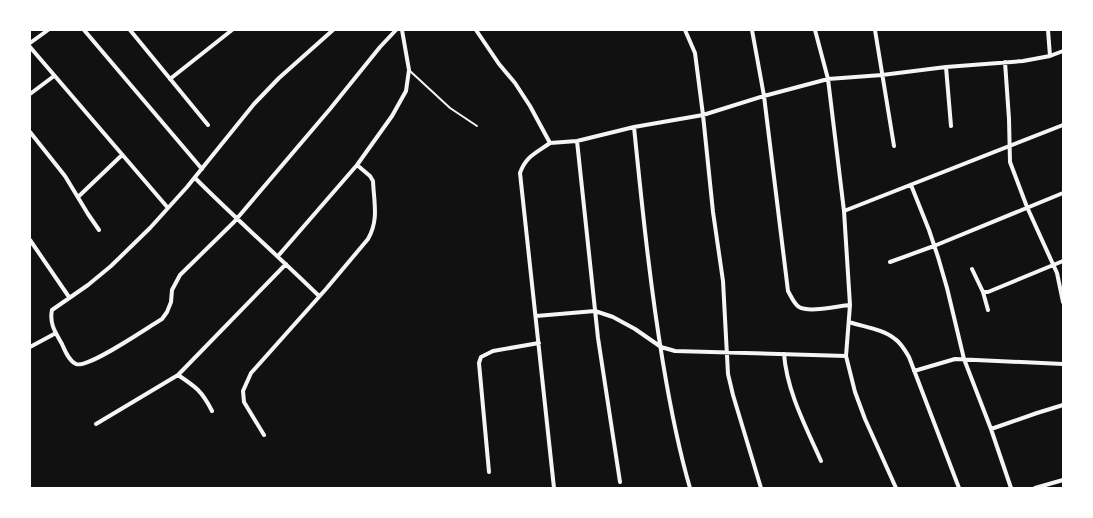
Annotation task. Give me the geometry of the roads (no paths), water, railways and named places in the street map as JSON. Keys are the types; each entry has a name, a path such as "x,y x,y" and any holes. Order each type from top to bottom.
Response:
{"street":[{"path":"30,43 48,30"},
{"path":"84,30 202,169"},
{"path":"130,30 208,125"},
{"path":"170,79 232,30"},
{"path":"333,30 279,78 254,104 195,178 150,228 111,266 52,310 50,318 56,333 70,360 75,364 81,365 96,360 162,319 168,312 172,290 180,275 237,219 380,47 396,30"},
{"path":"278,256 357,165 392,116 406,91 409,70 402,30"},
{"path":"476,30 499,64 515,83 530,106 550,143"},
{"path":"685,30 695,53 704,115 713,212 723,281 728,374 732,395 762,488"},
{"path":"752,30 764,96 788,291 792,299 799,307 810,310 850,305"},
{"path":"815,30 828,79 844,211 850,305 846,356 855,392 865,419 896,488"},
{"path":"875,30 894,146"},
{"path":"1048,30 1050,56"},
{"path":"30,47 168,208"},
{"path":"554,488 520,173 524,163 532,155 550,143 577,141 634,127 704,115 764,96 828,79 1005,62 1050,56 1063,51"},
{"path":"1005,62 1010,162 1027,207 1054,265 1063,302"},
{"path":"946,67 951,126"},
{"path":"30,94 54,76"},
{"path":"844,211 1063,125"},
{"path":"634,127 653,302 671,408 682,461 690,488"},
{"path":"30,132 65,176 92,222 100,230"},
{"path":"577,141 598,338 620,482"},
{"path":"78,197 122,155"},
{"path":"264,435 244,402 243,391 251,373 368,239 373,230 375,220 373,181 370,176 357,165"},
{"path":"195,178 319,296"},
{"path":"911,185 934,246 947,288 964,359 991,429 1011,488"},
{"path":"890,262 934,246 1063,193"},
{"path":"30,240 70,297"},
{"path":"983,292 988,292 1063,261"},
{"path":"96,424 178,375 286,264"},
{"path":"972,269 983,292 988,310"},
{"path":"536,316 595,311 613,317 635,329 661,347 675,351 846,356"},
{"path":"849,322 883,332 895,338 902,346 914,371 960,488"},
{"path":"30,347 56,333"},
{"path":"489,472 479,363 481,357 493,350 539,343"},
{"path":"784,354 787,376 792,391 821,461"},
{"path":"914,371 955,359 1063,364"},
{"path":"178,375 195,386 205,397 212,411"},
{"path":"991,429 1063,405"},
{"path":"1035,488 1063,480"}],"lane":[{"path":"409,70 450,108 477,126"}]}
